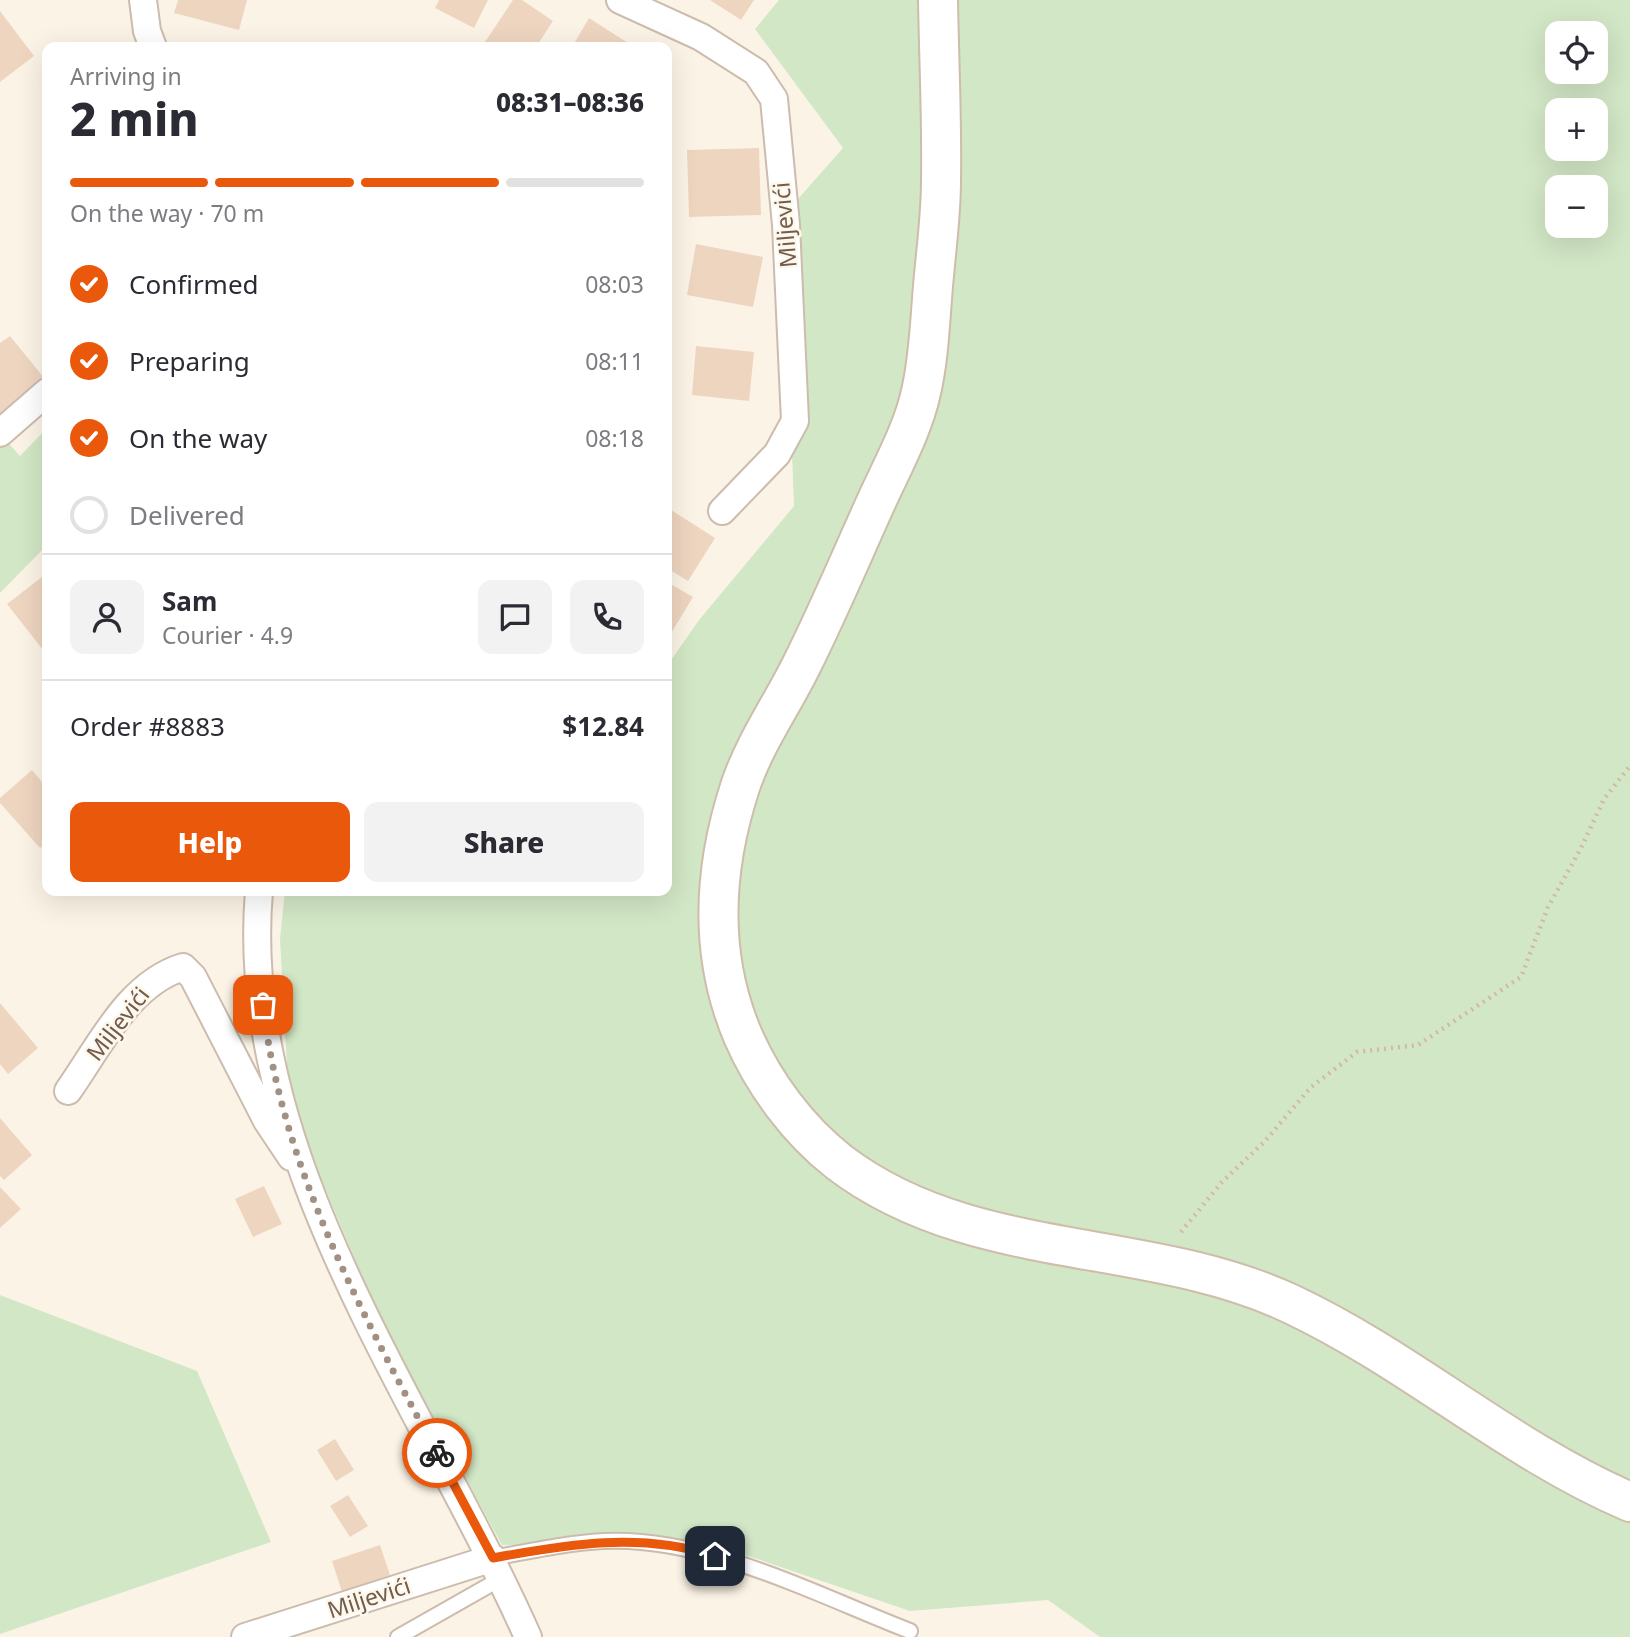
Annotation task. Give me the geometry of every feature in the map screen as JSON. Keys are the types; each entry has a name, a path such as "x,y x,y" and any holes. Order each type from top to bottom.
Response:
{"main road":[{"path":"938,0 941,186 921,395 906,437 801,667 740,785 718,903 720,963 734,1014 753,1058 793,1118 839,1162 897,1196 950,1220 1038,1243 1156,1262 1236,1281 1290,1304 1376,1349 1512,1441 1597,1488 1630,1502"}],"street":[{"path":"143,0 151,42"},
{"name":"Miljevići","path":"620,0 701,37 756,72 774,99 788,251 795,421 777,454 722,511"},
{"path":"0,433 42,396"},
{"name":"Miljevići","path":"259,896 255,932 269,1053 306,1179 375,1337 497,1568 528,1637"},
{"name":"Miljevići","path":"68,1090 138,991 164,973 183,967 193,976 267,1121 306,1179"},
{"name":"Miljevići","path":"245,1637 497,1568"}],"lane":[{"path":"398,1637 497,1568 606,1541 670,1545 730,1561 910,1631"}],"path":[{"path":"1156,1262 1222,1182 1265,1141 1311,1087 1357,1052 1418,1045 1521,976 1548,907 1580,850 1604,799 1630,766"}],"green space":[{"path":"779,0 1630,0 1630,1637 1100,1637 1048,1600 910,1611 716,1545 502,1545 384,1329 289,1102 280,939 284,896 672,896 672,659 699,620 794,506 783,216 843,148 755,29"},
{"path":"42,433 42,550 0,593 0,434 20,456"},
{"path":"0,1295 197,1371 271,1542 0,1634"}],"building":[{"path":"178,0 247,0 239,30 174,13"},
{"path":"439,0 488,0 474,28 435,8"},
{"path":"513,0 522,0 553,21 539,42 485,42"},
{"path":"710,0 754,0 741,20"},
{"path":"0,11 34,56 0,82"},
{"path":"589,18 626,42 575,42"},
{"path":"759,148 761,215 689,217 687,150"},
{"path":"696,244 763,257 753,307 687,295"},
{"path":"10,336 42,375 42,381 0,416 0,343"},
{"path":"696,346 754,352 749,401 692,395"},
{"path":"672,511 715,538 688,581 672,571"},
{"path":"42,577 42,649 7,604"},
{"path":"672,585 693,597 672,632"},
{"path":"32,770 42,782 40,848 0,803 0,798"},
{"path":"0,1003 38,1048 8,1074 0,1064"},
{"path":"0,1118 32,1155 4,1180 0,1176"},
{"path":"264,1186 282,1224 253,1237 235,1199"},
{"path":"0,1187 21,1209 0,1228"},
{"path":"335,1439 354,1470 336,1481 317,1450"},
{"path":"348,1495 368,1526 350,1537 330,1506"},
{"path":"380,1545 390,1575 342,1592 332,1561"}],"way so far":[{"path":"263,1005 269,1053 306,1179 375,1337 437,1453"}],"route":[{"path":"437,1453 493,1558 606,1541 670,1545 715,1556"}]}
